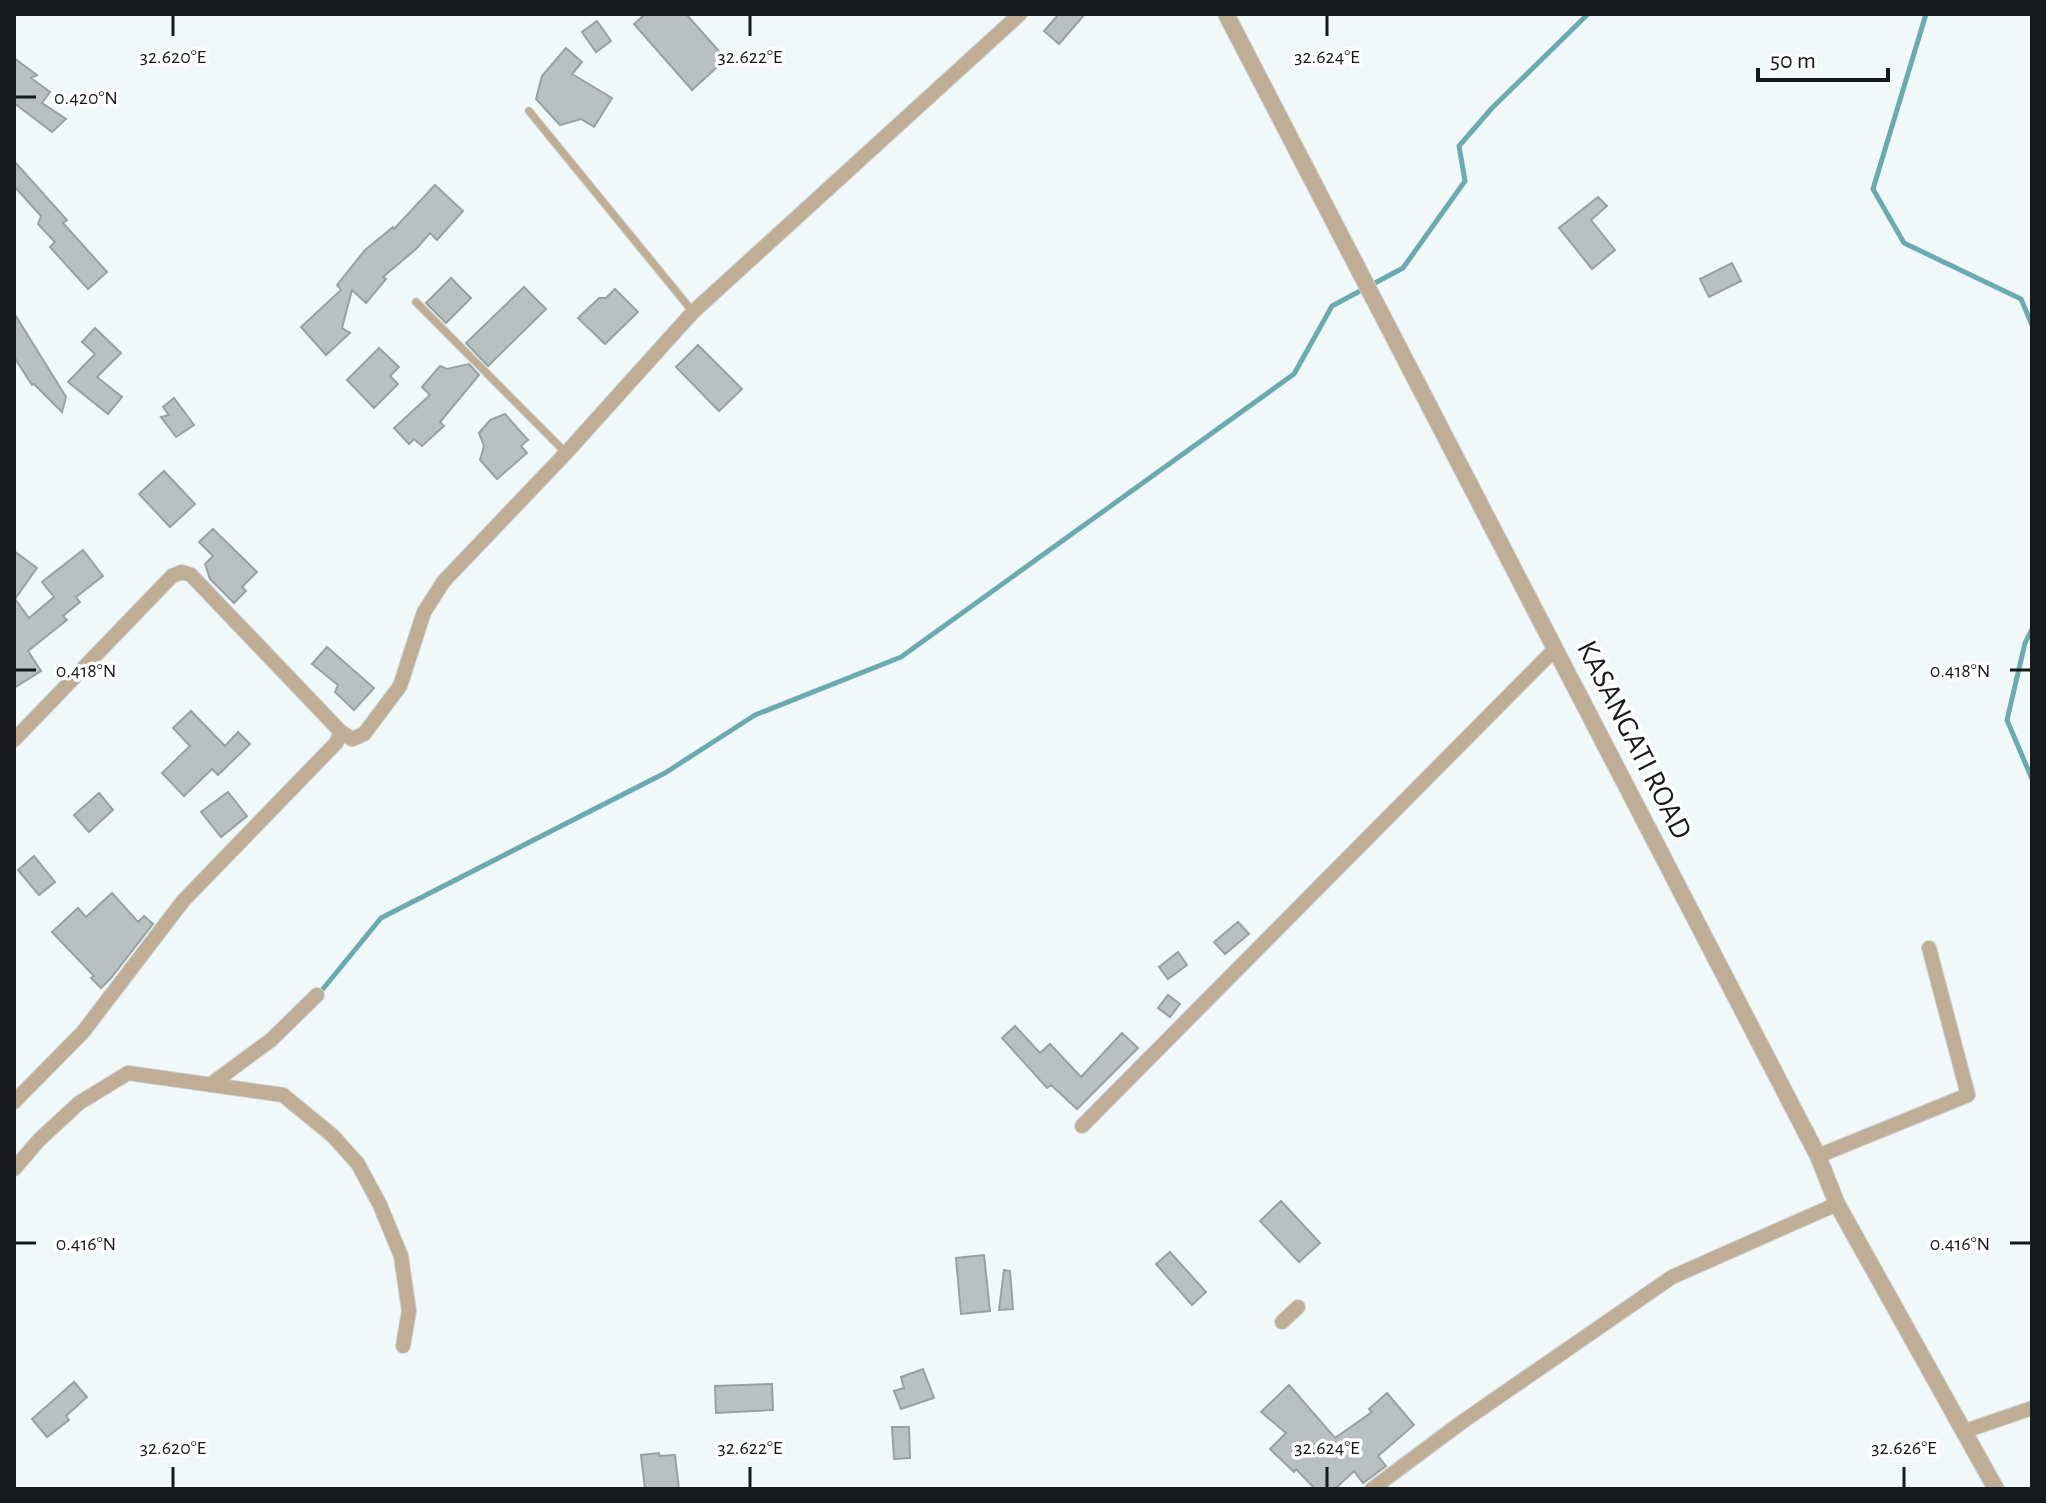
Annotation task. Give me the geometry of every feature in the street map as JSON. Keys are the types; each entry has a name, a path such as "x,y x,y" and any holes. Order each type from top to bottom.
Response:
{"street":[{"path":"14,740 172,576 182,572 191,575 341,732 352,739 364,734 400,686 424,612 444,581 566,453 693,312 1020,14"},
{"name":"KASANGATI ROAD","path":"1226,14 1818,1156 1837,1204 1996,1489"},
{"path":"1082,1126 1555,649"},
{"path":"14,1102 83,1032 183,901 336,743 341,732"},
{"path":"1818,1156 1968,1095 1929,948"},
{"path":"210,1085 271,1040 317,995"},
{"path":"14,1169 39,1140 79,1103 128,1073 283,1095 333,1136 358,1164 380,1205 401,1256 409,1311 403,1346"},
{"path":"1372,1489 1486,1405 1672,1277 1837,1204"},
{"path":"1282,1322 1298,1307"},
{"path":"1965,1431 2032,1408"}],"lane":[{"path":"529,111 693,312"},
{"path":"416,302 566,453"}],"building":[{"path":"645,14 686,14 726,59 692,90 634,24"},
{"path":"1059,14 1085,14 1059,44 1044,31"},
{"path":"597,21 611,41 596,52 582,32"},
{"path":"566,48 582,62 572,74 612,98 594,127 581,119 560,125 536,99 542,76"},
{"path":"14,58 37,75 31,78 50,92 42,103 66,119 52,132 14,103"},
{"path":"14,161 67,220 63,223 107,272 88,289 50,247 55,242 38,224 41,216 14,186"},
{"path":"435,185 463,211 437,240 430,233 383,277 386,279 366,303 352,290 342,328 350,333 326,355 301,327 341,290 337,285 365,250 394,229"},
{"path":"1598,197 1607,206 1591,220 1615,250 1592,269 1559,228"},
{"path":"1732,263 1741,281 1709,297 1700,279"},
{"path":"451,278 471,298 446,323 426,303"},
{"path":"524,287 546,309 488,366 466,343"},
{"path":"615,289 638,312 605,344 578,318 599,298 606,298"},
{"path":"14,313 66,397 62,412 32,385 14,357"},
{"path":"95,328 121,353 97,377 122,397 108,414 68,382 95,354 82,342"},
{"path":"698,345 742,389 719,411 676,367"},
{"path":"379,348 399,367 390,376 398,384 374,408 347,380"},
{"path":"469,364 479,375 440,422 444,426 422,446 414,439 409,444 394,428 430,395 422,387 440,366 447,369"},
{"path":"174,398 194,425 176,437 161,417 169,415 163,407"},
{"path":"505,414 528,440 521,446 527,453 497,479 480,460 484,446 479,433 490,420"},
{"path":"164,471 195,504 170,527 139,494"},
{"path":"213,529 257,572 242,587 246,591 234,603 210,579 205,564 213,556 199,542"},
{"path":"83,550 103,576 76,597 80,602 63,616 67,620 28,651 41,671 14,688 14,551 37,568 15,599 29,618 54,597 42,582"},
{"path":"327,647 374,688 354,710 335,692 338,685 312,664"},
{"path":"191,711 225,746 238,732 250,744 218,775 212,769 184,796 162,773 190,746 173,728"},
{"path":"228,792 247,816 221,837 201,812"},
{"path":"99,793 113,810 89,832 74,815"},
{"path":"34,856 55,882 39,895 18,870"},
{"path":"112,893 138,922 144,916 153,924 101,988 91,978 94,976 52,932 78,908 86,917"},
{"path":"1238,922 1249,934 1225,954 1214,942"},
{"path":"1178,952 1187,965 1168,979 1159,967"},
{"path":"1168,995 1180,1004 1170,1017 1158,1008"},
{"path":"1015,1026 1040,1053 1050,1044 1081,1077 1122,1033 1138,1048 1077,1109 1051,1085 1047,1088 1002,1038"},
{"path":"1281,1201 1320,1243 1299,1262 1260,1221"},
{"path":"1170,1252 1206,1292 1192,1305 1156,1264"},
{"path":"984,1255 990,1311 961,1314 956,1258"},
{"path":"1004,1270 1010,1271 1013,1309 999,1310"},
{"path":"923,1369 934,1398 901,1409 894,1391 904,1388 901,1377"},
{"path":"74,1382 87,1397 66,1416 69,1420 47,1437 32,1419"},
{"path":"772,1384 773,1410 716,1413 715,1386"},
{"path":"1289,1385 1335,1438 1372,1412 1369,1409 1387,1393 1414,1425 1378,1456 1386,1466 1363,1483 1354,1471 1335,1489 1315,1489 1270,1449 1286,1433 1261,1412"},
{"path":"892,1427 909,1427 910,1458 894,1459"},
{"path":"659,1453 659,1456 675,1455 679,1489 645,1489 641,1455"}],"waterway":[{"path":"318,995 381,918 665,773 755,715 901,657 1294,374 1332,306 1403,268 1465,181 1459,146 1492,108 1588,14"},
{"path":"1926,14 1873,189 1904,243 2021,299 2032,325"},
{"path":"2032,629 2025,643 2007,720 2032,779"}]}
